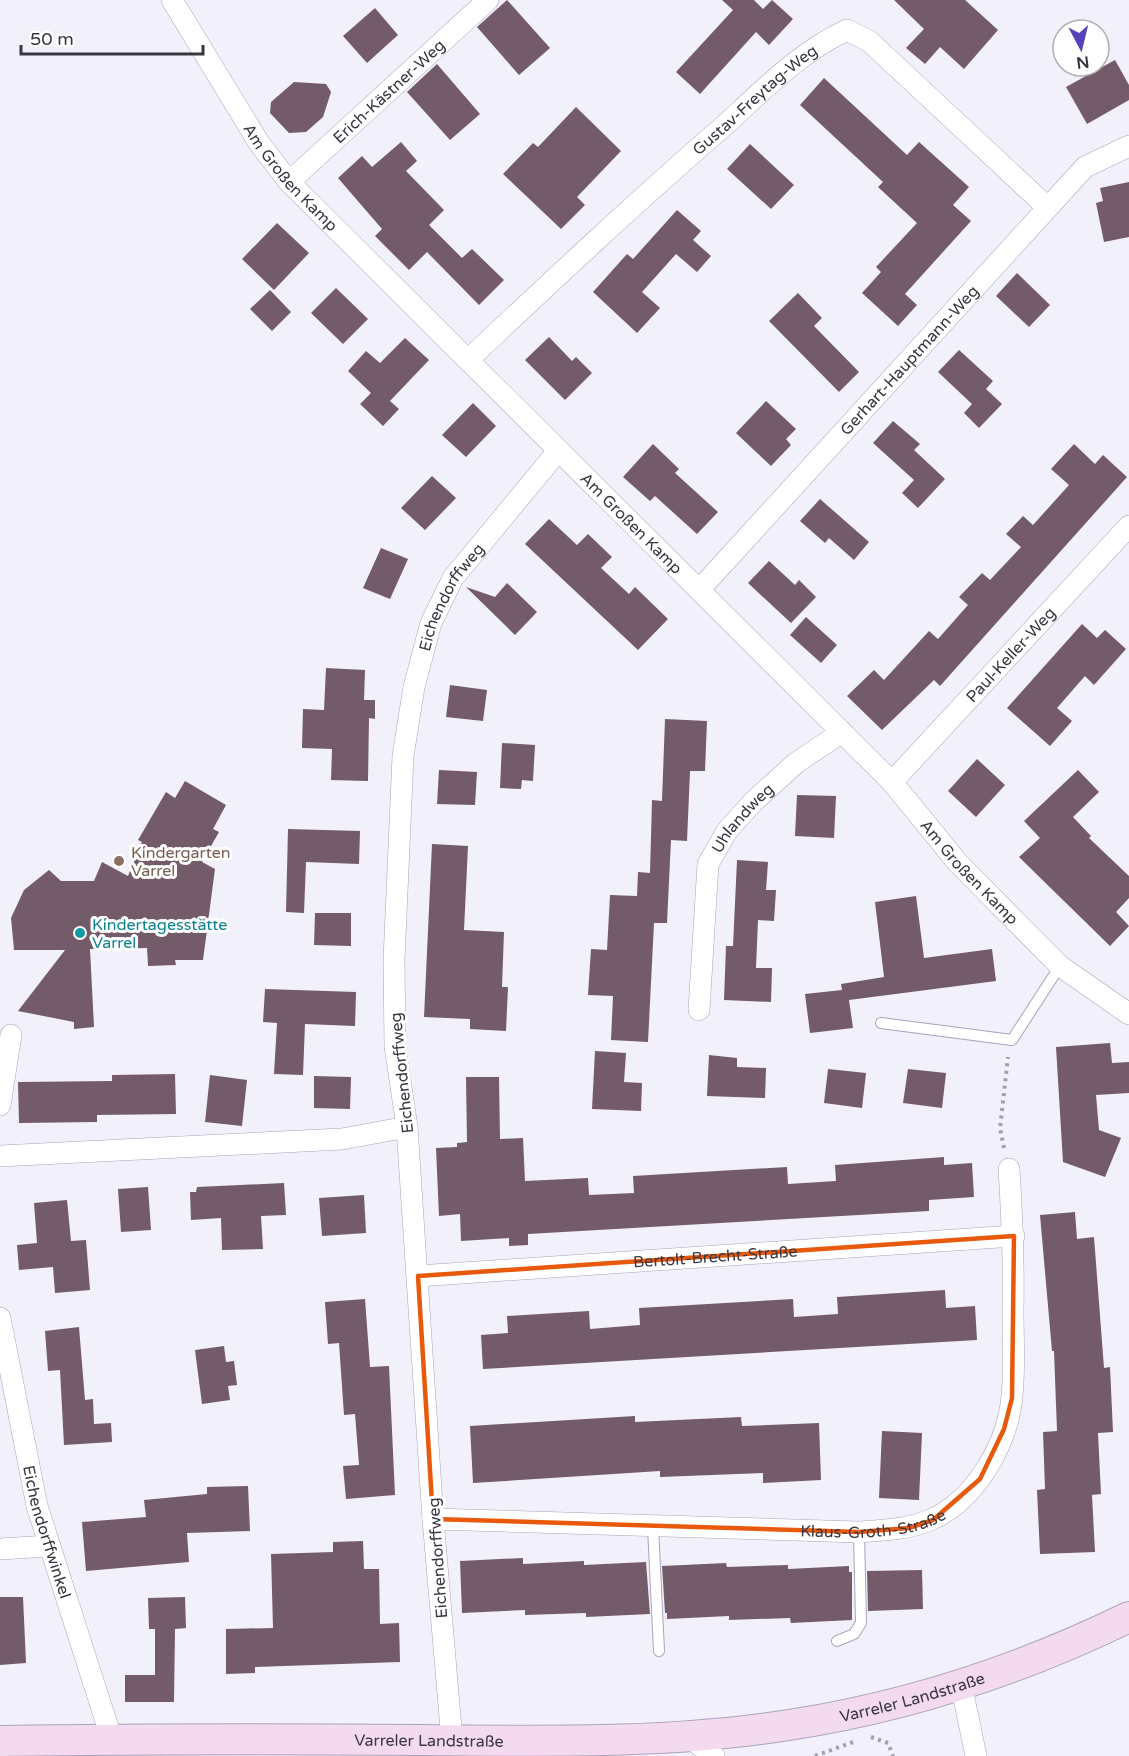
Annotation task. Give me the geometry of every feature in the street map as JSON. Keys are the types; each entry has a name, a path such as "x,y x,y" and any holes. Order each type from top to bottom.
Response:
{"main road":[{"name":"Varreler Landstraße","path":"0,1741 112,1740 289,1748 452,1740 585,1740 686,1735 787,1726 845,1715 961,1684 1048,1654 1129,1617"}],"street":[{"name":"Am Großen Kamp","path":"172,0 259,143 289,182 892,782 958,863 1060,966 1129,1014"},
{"name":"Erich-Kästner-Weg","path":"289,182 488,0"},
{"name":"Gustav-Freytag-Weg","path":"469,359 654,186 771,84 830,38 847,30 869,41 1047,207"},
{"name":"Gerhart-Hauptmann-Weg","path":"700,589 1085,166 1129,146"},
{"name":"Eichendorffweg","path":"452,1740 407,1127 395,1046 394,960 403,756 414,687 430,623 453,578 558,451"},
{"name":"Paul-Keller-Weg","path":"892,782 1129,526"},
{"name":"Uhlandweg","path":"699,1010 708,864 727,831 753,802 796,763 842,732"},
{"path":"0,1105 11,1035"},
{"path":"0,1156 342,1139 407,1127"},
{"name":"Klaus-Groth-Straße","path":"434,1519 859,1532 909,1528 933,1520 959,1502 980,1479 994,1455 1012,1398 1014,1236 1009,1169"},
{"name":"Bertolt-Brecht-Straße","path":"418,1276 1014,1236"},
{"name":"Eichendorffwinkel","path":"0,1318 37,1506 112,1740"},
{"path":"0,1549 49,1546"},
{"path":"961,1684 974,1755"},
{"path":"686,1735 714,1756"}],"lane":[{"path":"881,1023 1012,1040 1060,966"},
{"path":"653,1527 659,1651"},
{"path":"837,1641 854,1634 861,1623 859,1532"}],"path":[{"path":"1009,1169 1000,1128 1012,1040"},
{"path":"867,1736 888,1743 893,1756"},
{"path":"815,1756 858,1740"}],"highlighted area":[{"path":"1014,1236 1012,1398 1004,1429 980,1479 933,1520 909,1528 859,1532 433,1519 418,1276"}],"building":[{"path":"507,0 550,48 519,75 477,27"},
{"path":"722,0 754,0 763,9 772,0 793,19 769,45 756,32 700,94 676,72 733,10"},
{"path":"894,0 965,0 998,30 964,69 940,47 925,64 906,48 924,29"},
{"path":"375,8 398,35 367,63 343,36"},
{"path":"1115,60 1129,85 1129,100 1087,124 1066,87 1082,78 1111,78 1111,62"},
{"path":"437,64 480,114 450,140 407,92"},
{"path":"824,78 907,155 919,142 969,187 953,205 971,221 905,294 917,305 898,326 862,293 881,272 876,267 917,223 878,187 883,182 800,105"},
{"path":"294,82 326,84 331,92 323,117 306,132 289,133 270,113 271,102"},
{"path":"576,107 621,151 577,197 585,205 561,229 503,174 533,143 538,147"},
{"path":"401,142 417,161 406,171 444,210 429,225 462,258 472,249 504,280 479,305 427,252 409,270 375,236 382,229 338,178 362,156 372,167"},
{"path":"750,144 794,185 771,209 727,169"},
{"path":"1129,182 1129,237 1104,242 1096,203 1103,201 1100,188"},
{"path":"677,210 701,231 693,240 711,256 697,272 676,254 642,292 660,308 637,333 593,292 627,254 633,259"},
{"path":"277,223 309,253 274,290 242,259"},
{"path":"1017,273 1050,305 1029,327 996,296"},
{"path":"336,288 368,319 343,344 311,313"},
{"path":"270,290 291,312 272,331 250,309"},
{"path":"798,293 822,318 814,326 859,372 839,392 769,321"},
{"path":"549,337 572,361 576,357 592,373 565,400 525,360"},
{"path":"405,338 429,360 390,401 399,409 383,426 360,404 371,393 348,371 366,351 380,363"},
{"path":"959,350 993,381 986,389 1002,404 979,428 964,413 972,404 938,372"},
{"path":"766,401 796,429 786,439 791,445 771,466 736,433"},
{"path":"473,403 496,426 466,457 442,435"},
{"path":"893,421 920,444 914,450 945,479 918,508 902,493 914,480 873,443"},
{"path":"653,444 679,469 675,473 718,512 697,534 655,496 650,501 623,477"},
{"path":"1074,444 1095,464 1103,455 1127,477 940,686 934,680 882,730 847,696 874,670 884,680 929,631 938,639 968,605 959,597 982,573 990,580 1021,547 1006,534 1023,516 1033,525 1069,485 1051,469"},
{"path":"432,476 456,498 425,530 401,508"},
{"path":"820,499 869,542 854,560 829,538 825,543 800,521"},
{"path":"549,519 577,545 588,534 612,557 601,568 629,594 635,587 668,619 638,650 525,544"},
{"path":"381,548 408,559 390,599 363,588"},
{"path":"769,561 795,585 799,580 816,597 791,623 748,583"},
{"path":"507,583 537,612 515,635 466,587 495,597"},
{"path":"806,617 837,645 821,663 790,635"},
{"path":"1082,624 1097,638 1105,630 1126,649 1094,685 1085,676 1057,708 1072,721 1050,746 1007,708"},
{"path":"326,668 365,670 364,700 375,700 375,719 369,718 368,781 331,780 332,749 302,748 303,709 324,710"},
{"path":"450,685 487,690 483,721 446,717"},
{"path":"665,719 707,721 705,771 690,771 687,841 671,840 667,923 654,923 648,1042 611,1040 613,996 588,995 591,949 607,950 610,895 637,896 638,872 650,873 652,800 662,801"},
{"path":"502,743 535,745 533,781 522,780 521,789 500,788"},
{"path":"977,759 1005,785 976,817 948,791"},
{"path":"439,770 477,772 475,805 437,804"},
{"path":"1078,770 1099,792 1073,817 1091,836 1089,838 1129,876 1129,898 1116,912 1129,926 1110,946 1019,857 1040,838 1024,821"},
{"path":"185,781 226,805 213,829 219,832 202,862 215,869 203,960 175,960 176,965 148,966 147,948 90,949 94,1027 74,1029 74,1022 18,1011 65,950 14,950 11,918 24,890 49,870 61,881 94,881 102,862 128,876 142,842 138,840 166,792 175,798"},
{"path":"797,795 836,796 834,838 795,836"},
{"path":"288,829 360,831 359,864 306,862 304,913 286,912"},
{"path":"432,844 468,846 464,930 504,932 502,987 508,987 506,1031 470,1029 470,1019 424,1017"},
{"path":"737,860 768,862 766,890 776,890 774,921 758,920 756,968 772,968 771,1002 724,1000 726,946 733,946"},
{"path":"916,896 924,958 992,949 996,981 849,1000 853,1028 810,1033 805,994 842,990 841,984 884,977 875,902"},
{"path":"315,913 351,913 351,946 314,945"},
{"path":"265,989 356,992 355,1026 305,1024 303,1075 274,1074 277,1023 263,1022"},
{"path":"1110,1043 1112,1063 1129,1062 1129,1093 1096,1095 1099,1130 1121,1138 1105,1177 1063,1162 1056,1047"},
{"path":"595,1051 626,1053 624,1082 642,1083 641,1111 592,1109"},
{"path":"709,1055 737,1058 737,1067 766,1068 765,1098 707,1096"},
{"path":"828,1069 866,1073 862,1108 824,1103"},
{"path":"908,1069 946,1073 942,1108 903,1103"},
{"path":"175,1074 176,1114 97,1115 97,1122 19,1123 18,1082 112,1081 112,1075"},
{"path":"210,1075 247,1080 242,1126 205,1122"},
{"path":"314,1076 351,1077 350,1109 314,1108"},
{"path":"466,1077 499,1077 500,1139 523,1138 525,1181 588,1178 589,1195 634,1193 633,1176 787,1167 788,1184 836,1181 835,1165 944,1157 944,1165 972,1163 974,1197 929,1200 929,1211 528,1234 528,1245 509,1246 509,1238 461,1241 460,1214 439,1216 436,1148 457,1147 457,1143 467,1142"},
{"path":"284,1183 286,1215 261,1216 263,1249 222,1250 221,1218 191,1220 190,1192 196,1192 197,1187"},
{"path":"148,1187 151,1230 121,1232 118,1189"},
{"path":"364,1195 366,1233 322,1236 319,1198"},
{"path":"67,1200 71,1241 86,1240 90,1290 55,1293 53,1267 19,1270 17,1245 37,1243 34,1203"},
{"path":"1075,1212 1077,1239 1094,1237 1104,1368 1110,1367 1113,1432 1098,1433 1101,1494 1092,1495 1095,1552 1040,1554 1037,1490 1045,1489 1043,1432 1057,1431 1054,1351 1052,1351 1040,1215"},
{"path":"945,1290 946,1308 975,1306 977,1340 483,1369 481,1335 508,1333 507,1316 589,1311 590,1329 640,1325 639,1308 793,1299 794,1317 838,1314 837,1297"},
{"path":"365,1299 370,1367 389,1366 395,1495 346,1499 343,1466 359,1465 355,1414 344,1415 339,1343 328,1344 325,1302"},
{"path":"79,1327 85,1400 93,1399 94,1424 111,1423 112,1442 64,1445 60,1370 48,1371 45,1331"},
{"path":"224,1346 226,1362 234,1361 237,1385 228,1386 230,1400 202,1404 195,1350"},
{"path":"635,1416 635,1422 741,1417 742,1426 819,1423 821,1480 763,1483 763,1473 660,1477 660,1471 473,1483 470,1426"},
{"path":"882,1431 922,1433 919,1500 879,1498"},
{"path":"248,1486 250,1531 187,1533 189,1562 86,1571 82,1522 146,1517 144,1500 207,1494 207,1487"},
{"path":"363,1541 364,1569 379,1569 380,1624 399,1623 400,1662 255,1667 255,1673 226,1674 226,1629 273,1628 271,1554 333,1552 333,1542"},
{"path":"523,1558 523,1564 584,1561 584,1565 646,1562 650,1614 586,1617 586,1613 525,1615 525,1610 462,1613 460,1561"},
{"path":"726,1563 727,1567 788,1565 788,1569 849,1566 849,1572 852,1572 852,1620 791,1623 790,1618 729,1620 729,1616 667,1619 662,1566"},
{"path":"922,1570 923,1609 868,1611 867,1571"},
{"path":"0,1597 23,1597 26,1663 0,1665"},
{"path":"185,1597 186,1628 175,1629 174,1702 125,1702 125,1675 155,1675 155,1629 149,1629 148,1598"}],"place":[{"name":"Kindergarten Varrel","path":"119,861"},
{"name":"Kindertagesstätte Varrel","path":"80,933"}]}
